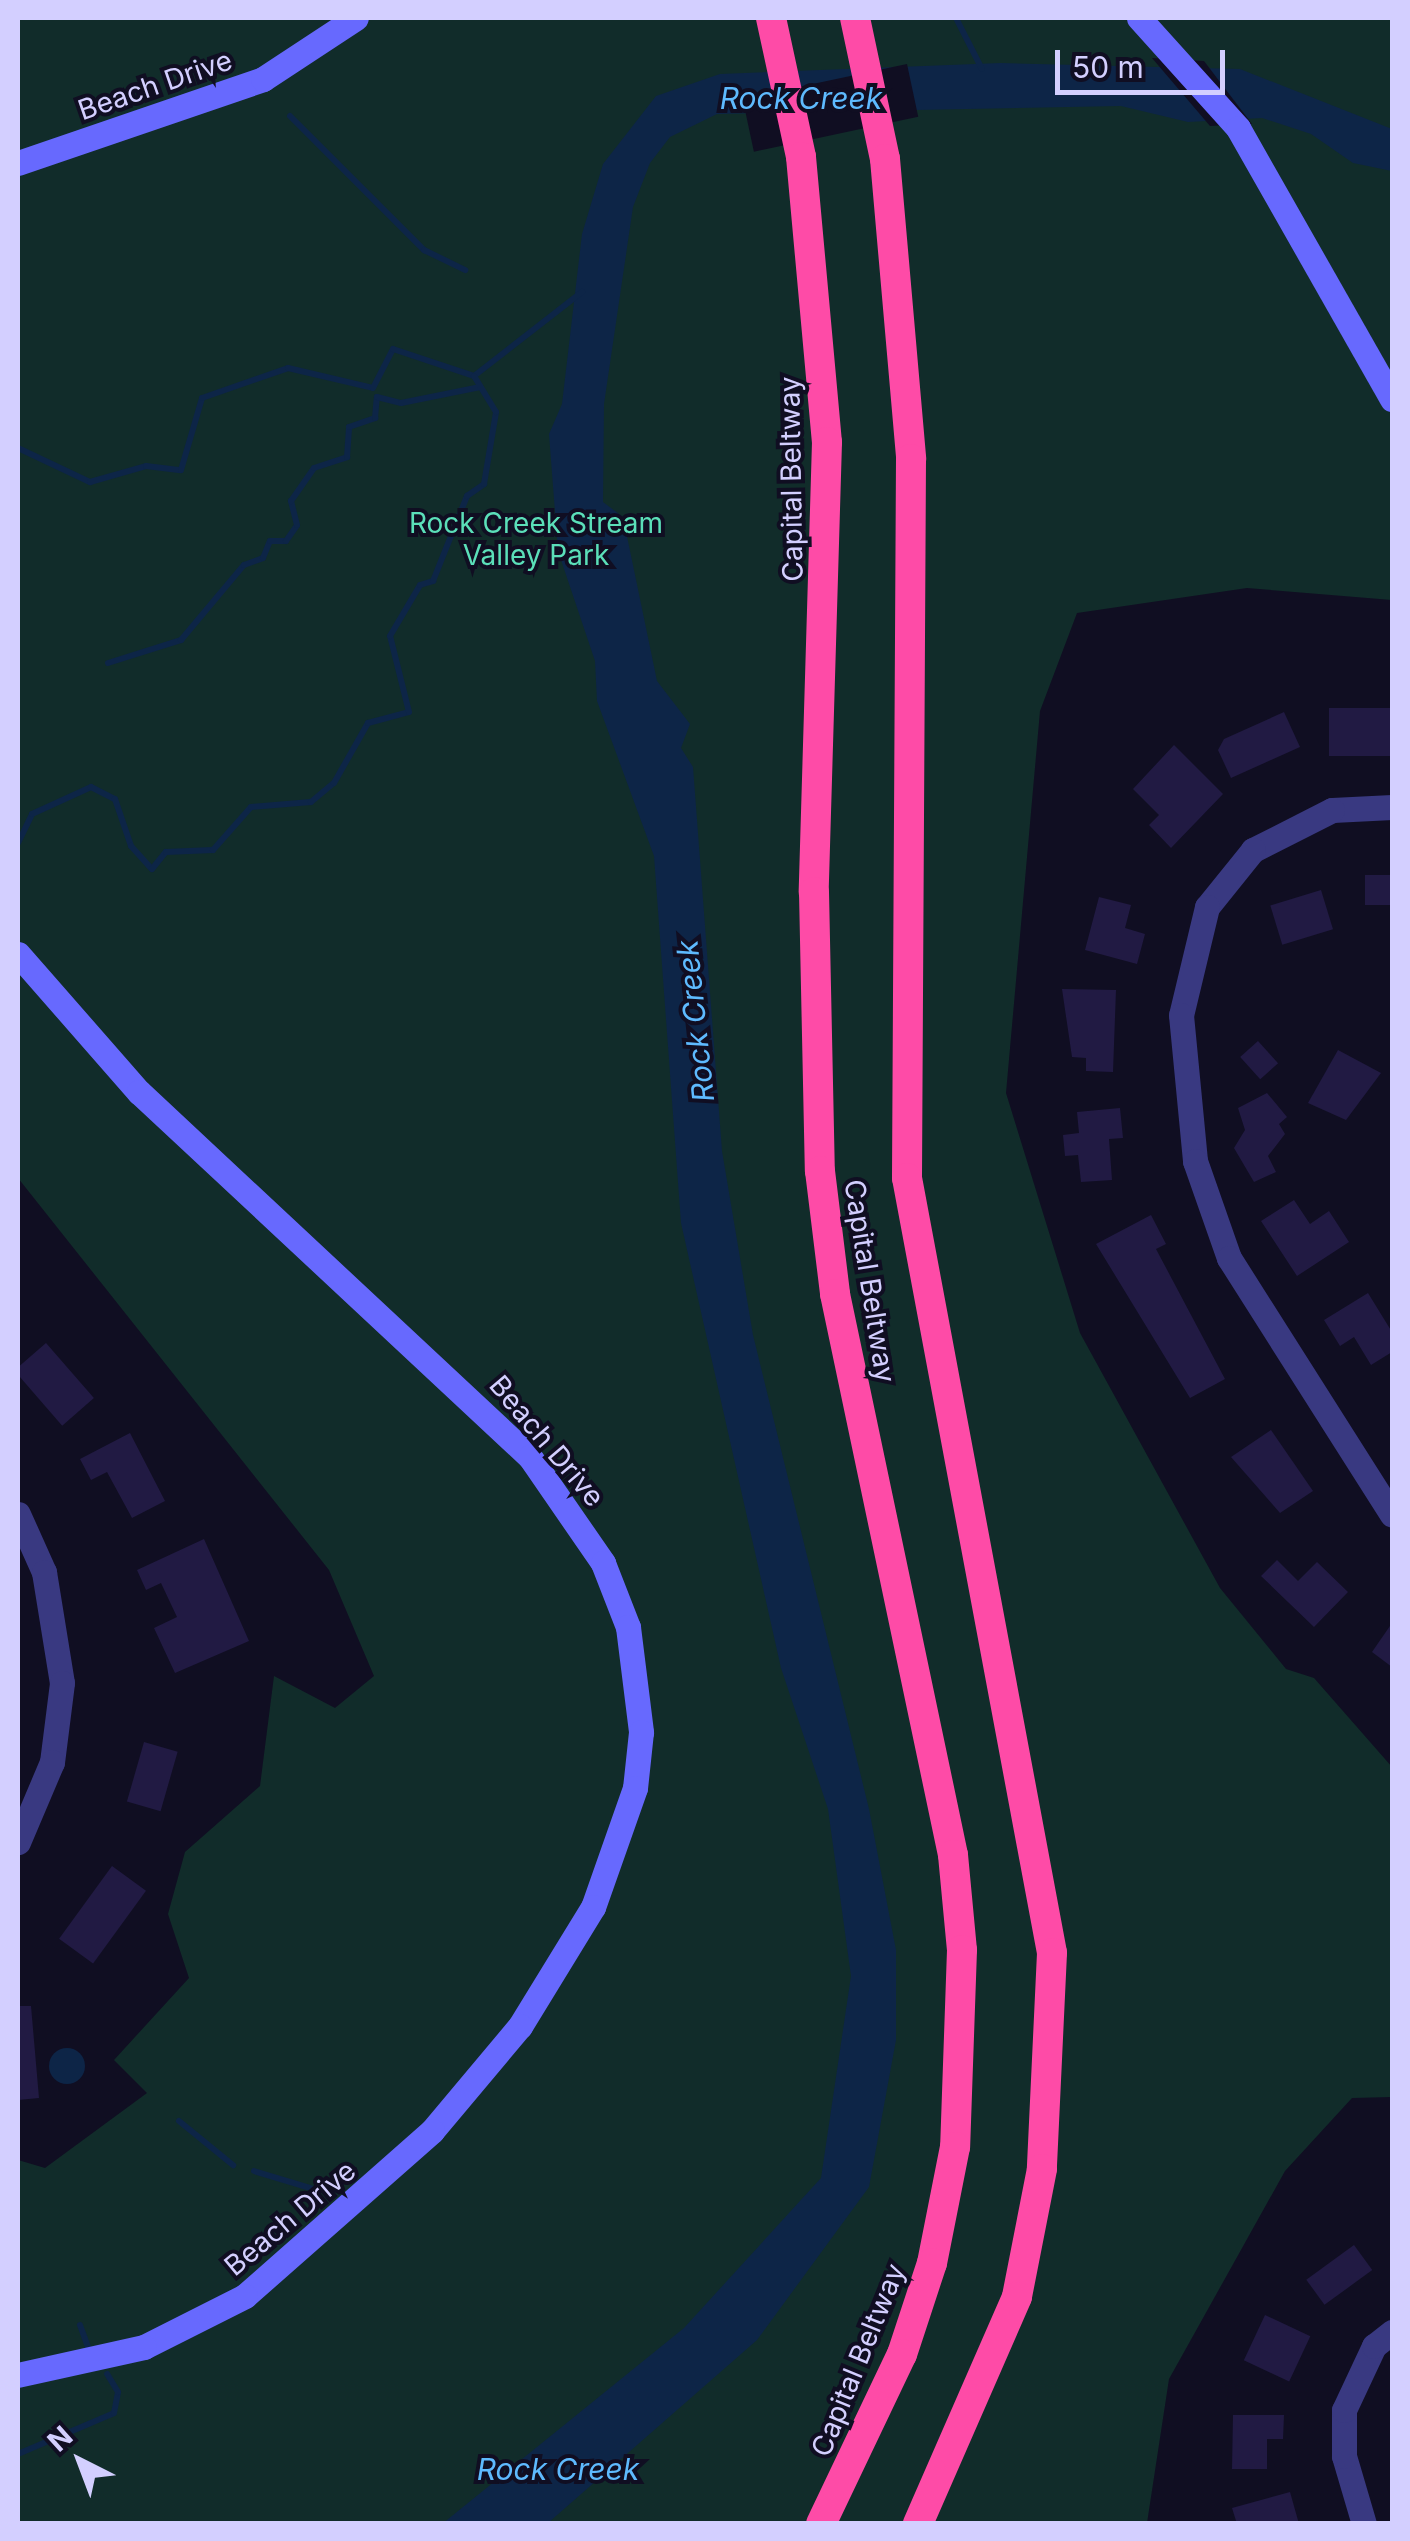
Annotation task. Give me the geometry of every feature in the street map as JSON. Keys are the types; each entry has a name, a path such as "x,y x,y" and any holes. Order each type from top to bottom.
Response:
{"highway":[{"name":"Capital Beltway","path":"771,18 801,157 827,442 814,912 820,1171 839,1314 953,1854 962,1950 955,2146 932,2263 872,2424 821,2524"},
{"name":"Capital Beltway","path":"854,18 885,158 911,458 907,1178 1052,1953 1042,2169 1017,2297 918,2524"}],"street":[{"name":"Beach Drive","path":"18,162 262,79 356,18"},
{"path":"1139,18 1163,38 1238,128 1287,208 1392,399"},
{"path":"1392,807 1332,810 1253,850 1208,907 1182,1015 1195,1161 1229,1258 1392,1515"},
{"name":"Beach Drive","path":"18,954 140,1092 530,1457 604,1564 628,1627 641,1732 635,1788 593,1907 520,2026 432,2132 245,2296 144,2347 18,2375"},
{"path":"18,1514 44,1572 62,1683 52,1762 18,1842"},
{"path":"1364,2524 1344,2456 1344,2410 1374,2346 1392,2332"}],"green space":[{"name":"Rock Creek Stream Valley Park","path":"18,18 1392,18 1392,600 1247,588 1077,613 1040,711 1006,1093 1080,1333 1220,1588 1286,1669 1314,1678 1392,1767 1392,2097 1352,2098 1285,2171 1169,2379 1147,2523 18,2523 18,2160 45,2168 147,2093 114,2060 189,1978 168,1914 185,1852 260,1786 274,1676 335,1708 374,1676 329,1570 18,1178"}],"water":[{"name":"Rock Creek","path":"1001,63 1240,69 1392,129 1392,171 1353,163 1311,134 1262,118 1188,122 1121,106 717,114 670,137 650,163 633,207 604,404 603,502 623,517 657,681 690,724 681,748 693,767 722,1151 753,1335 869,1809 896,1950 896,2040 869,2187 757,2340 548,2523 442,2524 684,2328 821,2178 851,1976 828,1809 781,1668 681,1223 654,856 597,701 595,661 558,551 549,434 562,404 582,234 603,164 656,96 720,74"},
{"path":"67,2048 79,2054 85,2066 79,2078 67,2084 55,2078 49,2066 55,2054"}],"pier":[{"path":"1152,58 1204,61 1252,124 1210,126"},
{"path":"907,64 918,117 754,152 743,99"}],"building":[{"path":"1329,708 1392,708 1392,756 1329,756"},
{"path":"1284,712 1300,747 1231,778 1218,750 1224,739"},
{"path":"1174,745 1223,794 1171,848 1149,825 1159,815 1133,789"},
{"path":"1365,875 1392,875 1392,905 1365,905"},
{"path":"1321,890 1333,929 1282,945 1270,905"},
{"path":"1099,897 1131,905 1125,928 1145,934 1137,964 1085,950"},
{"path":"1062,989 1116,990 1113,1072 1086,1071 1086,1058 1072,1057"},
{"path":"1258,1041 1278,1063 1260,1079 1240,1057"},
{"path":"1338,1050 1381,1073 1346,1120 1308,1103"},
{"path":"1267,1093 1287,1117 1279,1124 1285,1134 1268,1156 1276,1172 1254,1182 1234,1148 1245,1130 1238,1108"},
{"path":"1120,1108 1123,1138 1109,1139 1112,1180 1081,1182 1078,1155 1065,1156 1063,1135 1079,1133 1077,1112"},
{"path":"1294,1200 1310,1224 1329,1211 1349,1242 1297,1276 1261,1221"},
{"path":"1151,1215 1166,1244 1156,1249 1225,1379 1190,1398 1096,1244"},
{"path":"1368,1293 1392,1332 1392,1352 1371,1365 1354,1337 1340,1346 1324,1320"},
{"path":"46,1343 94,1398 62,1426 18,1375 18,1367"},
{"path":"1271,1430 1313,1491 1280,1513 1231,1457"},
{"path":"130,1433 165,1501 132,1518 107,1472 91,1480 80,1459"},
{"path":"204,1539 249,1641 175,1673 154,1628 177,1617 161,1583 146,1590 137,1570"},
{"path":"1277,1560 1298,1581 1317,1562 1348,1592 1314,1627 1261,1576"},
{"path":"1392,1623 1392,1667 1372,1652"},
{"path":"144,1742 178,1752 161,1811 127,1802"},
{"path":"112,1866 146,1891 93,1963 59,1939"},
{"path":"18,2006 31,2006 39,2098 18,2100"},
{"path":"1354,2245 1372,2270 1324,2305 1306,2280"},
{"path":"1265,2315 1310,2336 1289,2381 1244,2360"},
{"path":"1233,2415 1284,2415 1283,2439 1267,2439 1267,2469 1232,2469"},
{"path":"1290,2492 1299,2524 1237,2524 1232,2508"}],"waterway":[{"path":"956,18 982,69"},
{"path":"290,116 424,250 465,270"},
{"path":"18,448 90,482 146,466 181,470 202,398 288,368 373,388 393,349 474,376 582,292"},
{"path":"18,843 32,814 91,787 115,799 131,846 152,869 166,852 213,850 251,807 311,802 334,783 368,723 409,712 390,636 420,585 433,581 467,496 484,484 496,412 474,376"},
{"path":"108,663 181,640 244,565 263,558 270,541 286,541 297,525 291,501 314,468 347,457 349,427 375,418 377,397 401,403 480,387"},
{"path":"179,2121 233,2165"},
{"path":"254,2171 317,2190 339,2177"},
{"path":"80,2325 88,2347"},
{"path":"18,2454 114,2413 118,2392 107,2374"}]}
